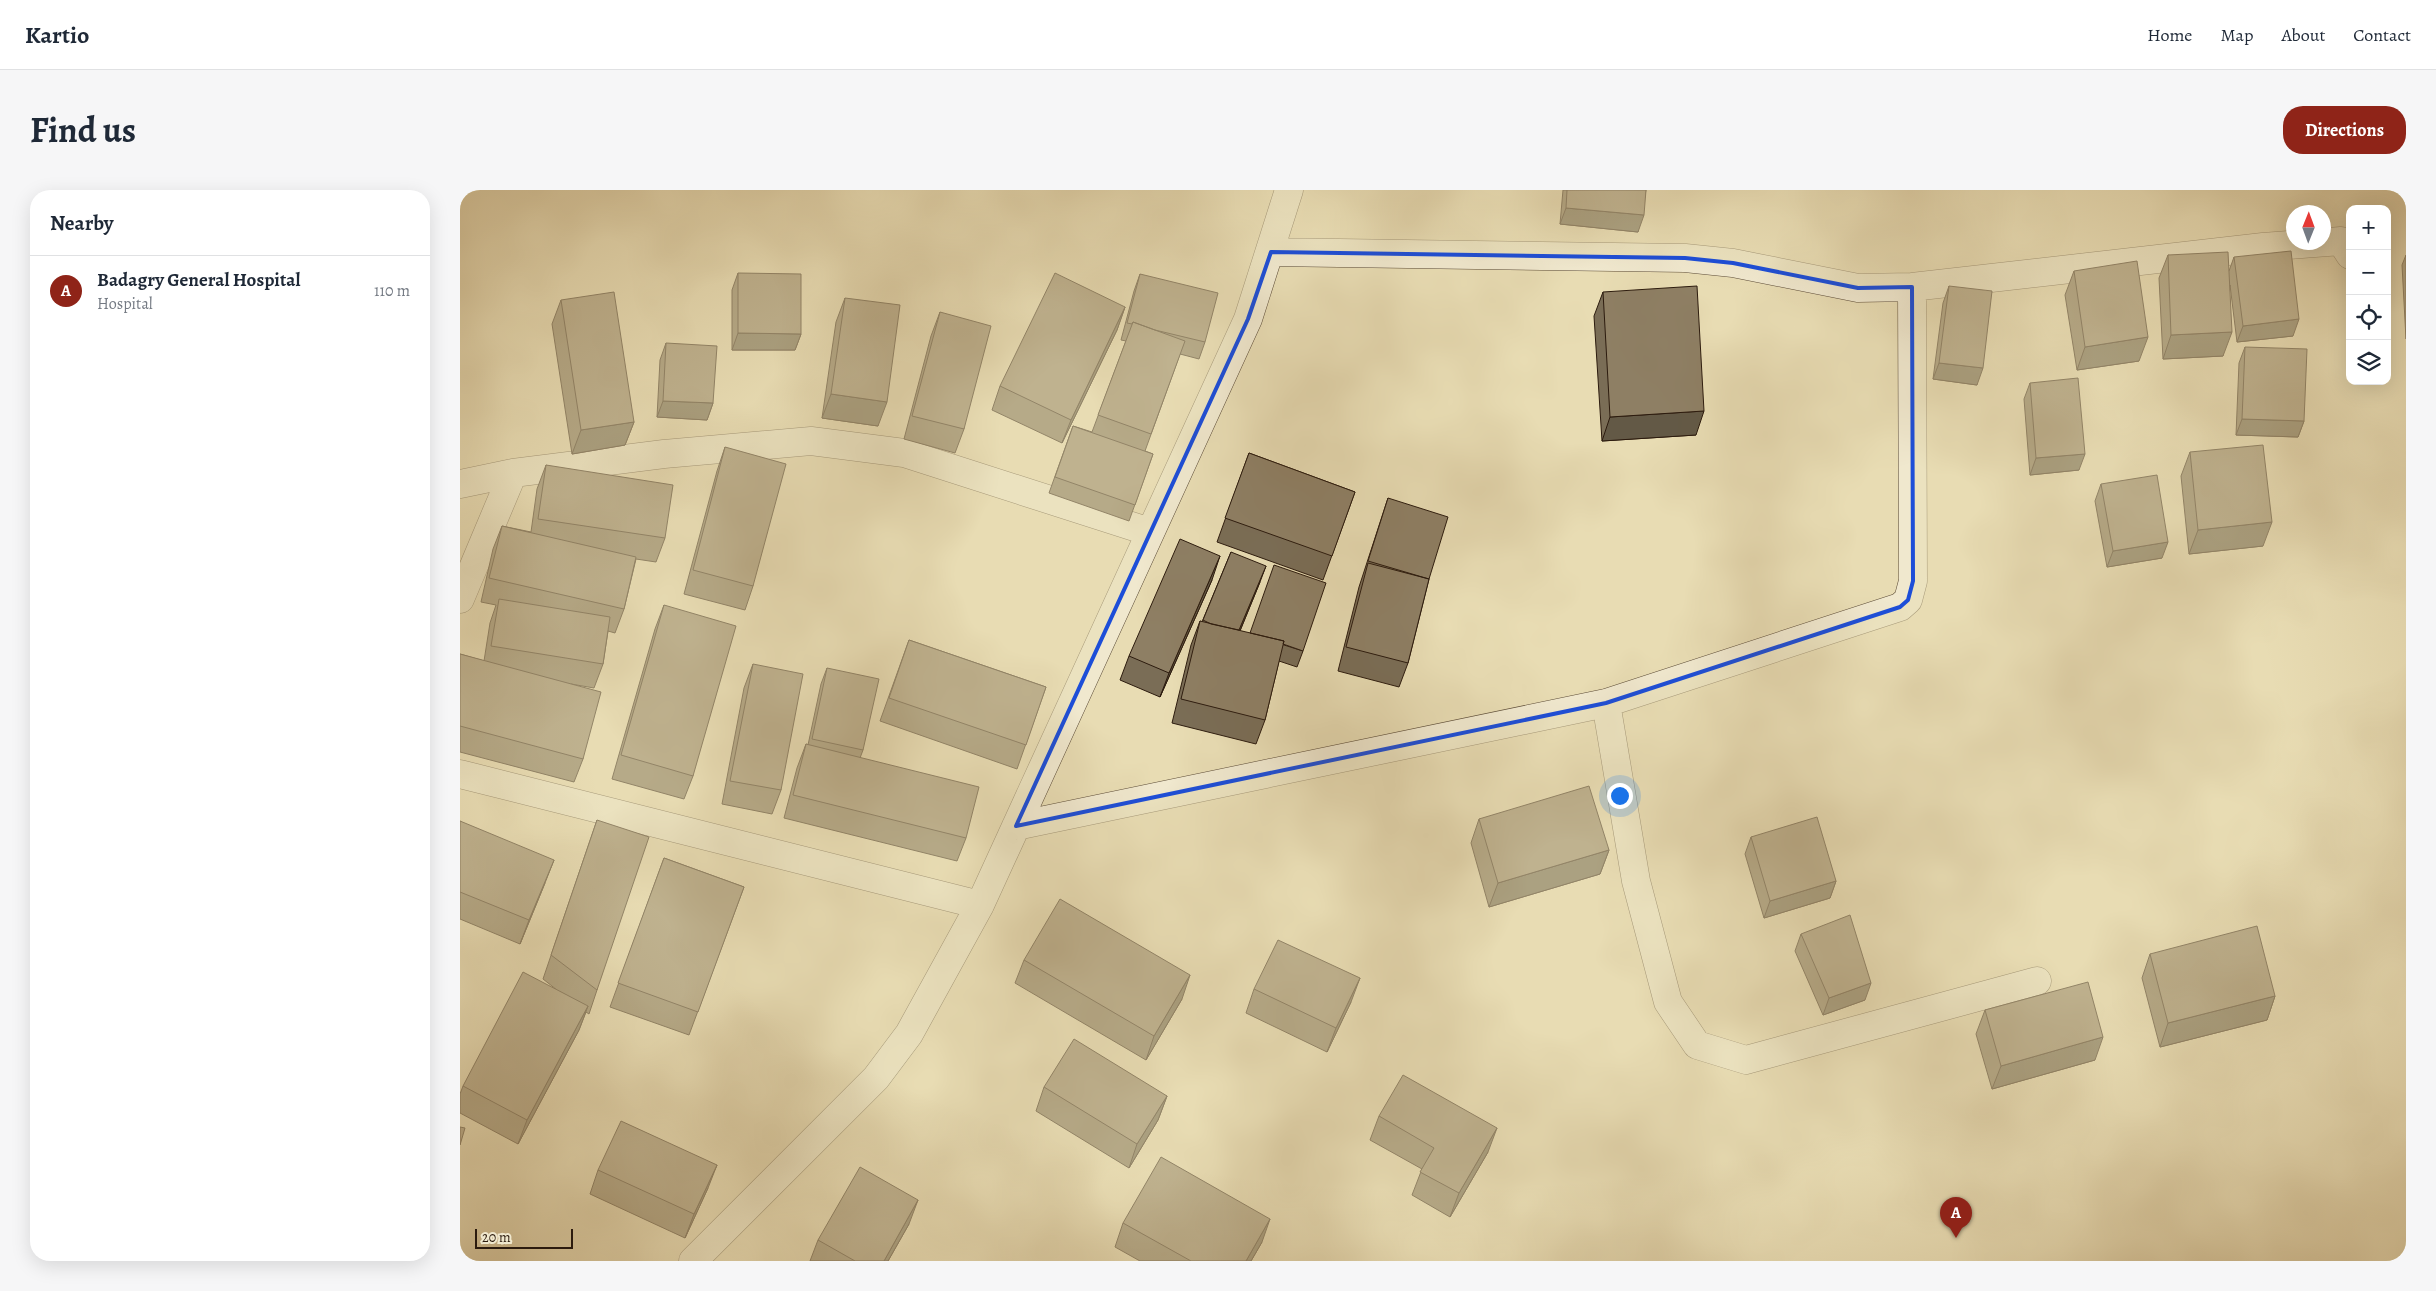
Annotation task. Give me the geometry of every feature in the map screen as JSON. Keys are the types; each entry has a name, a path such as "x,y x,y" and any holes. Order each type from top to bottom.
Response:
{"street":[{"path":"693,1261 876,1078 910,1034 980,905 1248,319 1271,252 1289,190"},
{"path":"1271,252 1685,258 1733,263 1858,288 1912,286 2263,247 2341,241 2347,250"},
{"path":"1016,826 1606,703 1900,607 1908,600 1913,581 1912,286"},
{"path":"460,484 513,473 664,454 811,441 904,453 1150,532"},
{"path":"460,599 513,473"},
{"path":"1606,703 1636,881 1663,984 1668,1002 1697,1045 1746,1060 2037,981"},
{"path":"460,774 980,905"}],"highlighted area":[{"path":"1271,252 1685,258 1733,263 1858,288 1912,287 1913,581 1908,600 1900,607 1606,703 1016,826 1248,319"}],"building":[{"path":"1567,190 1646,190 1644,215 1566,208"},
{"path":"2291,251 2299,319 2243,326 2234,257"},
{"path":"2228,252 2232,332 2171,335 2168,255"},
{"path":"2137,261 2148,337 2085,347 2074,271"},
{"path":"738,273 801,274 801,334 738,333"},
{"path":"1055,273 1125,307 1071,420 1000,386"},
{"path":"1140,274 1218,293 1205,342 1155,330 1133,322 1132,324 1127,323"},
{"path":"1697,286 1704,411 1610,417 1603,292"},
{"path":"1949,286 1992,291 1983,368 1939,363"},
{"path":"614,292 634,422 581,430 561,300"},
{"path":"845,298 900,305 887,402 831,394"},
{"path":"940,312 991,326 964,429 912,416"},
{"path":"1133,322 1185,341 1151,434 1098,415"},
{"path":"666,343 717,346 713,403 663,401"},
{"path":"2245,347 2307,349 2304,421 2242,419"},
{"path":"2078,378 2085,454 2036,458 2030,383"},
{"path":"1073,426 1153,454 1135,505 1055,477"},
{"path":"2263,445 2272,522 2198,530 2190,452"},
{"path":"725,447 786,464 753,586 693,570"},
{"path":"1249,453 1355,492 1332,556 1225,518"},
{"path":"546,465 673,485 665,538 538,519"},
{"path":"2157,475 2168,542 2113,551 2101,484"},
{"path":"1388,498 1448,517 1429,579 1368,561"},
{"path":"502,526 636,557 624,609 489,578"},
{"path":"1180,539 1220,556 1169,673 1129,656"},
{"path":"1231,552 1266,566 1239,630 1211,624 1203,620"},
{"path":"1368,563 1429,579 1408,663 1346,647"},
{"path":"1274,565 1326,583 1303,651 1283,644 1284,641 1250,633"},
{"path":"499,599 610,617 603,664 491,646"},
{"path":"664,605 736,626 693,776 621,755"},
{"path":"1200,621 1284,641 1265,720 1181,699"},
{"path":"909,640 1046,687 1026,745 889,698"},
{"path":"460,654 601,692 583,759 460,726"},
{"path":"753,664 803,674 781,790 730,781"},
{"path":"827,668 879,679 863,750 812,739"},
{"path":"806,744 979,787 966,838 793,795"},
{"path":"1589,786 1609,850 1498,883 1479,819"},
{"path":"1817,817 1836,881 1770,901 1751,837"},
{"path":"597,820 649,837 597,990 551,955"},
{"path":"460,821 554,860 529,920 460,892"},
{"path":"664,858 744,887 698,1012 618,983"},
{"path":"1060,899 1190,975 1154,1036 1024,960"},
{"path":"1850,915 1871,983 1829,998 1801,934"},
{"path":"2257,926 2275,996 2168,1023 2150,954"},
{"path":"1278,940 1360,978 1336,1028 1254,989"},
{"path":"523,972 588,1006 527,1120 463,1086"},
{"path":"2088,982 2103,1037 2001,1066 1985,1010"},
{"path":"1074,1039 1167,1096 1137,1144 1044,1087"},
{"path":"1403,1075 1497,1128 1459,1193 1420,1172 1434,1148 1379,1116"},
{"path":"621,1121 717,1165 694,1214 598,1170"},
{"path":"460,1127 465,1128 460,1145"},
{"path":"1161,1157 1270,1219 1246,1261 1191,1261 1123,1223"},
{"path":"860,1167 918,1200 884,1261 855,1261 818,1240"}],"place":[{"name":"Badagry General Hospital","path":"1956,1238"}]}
